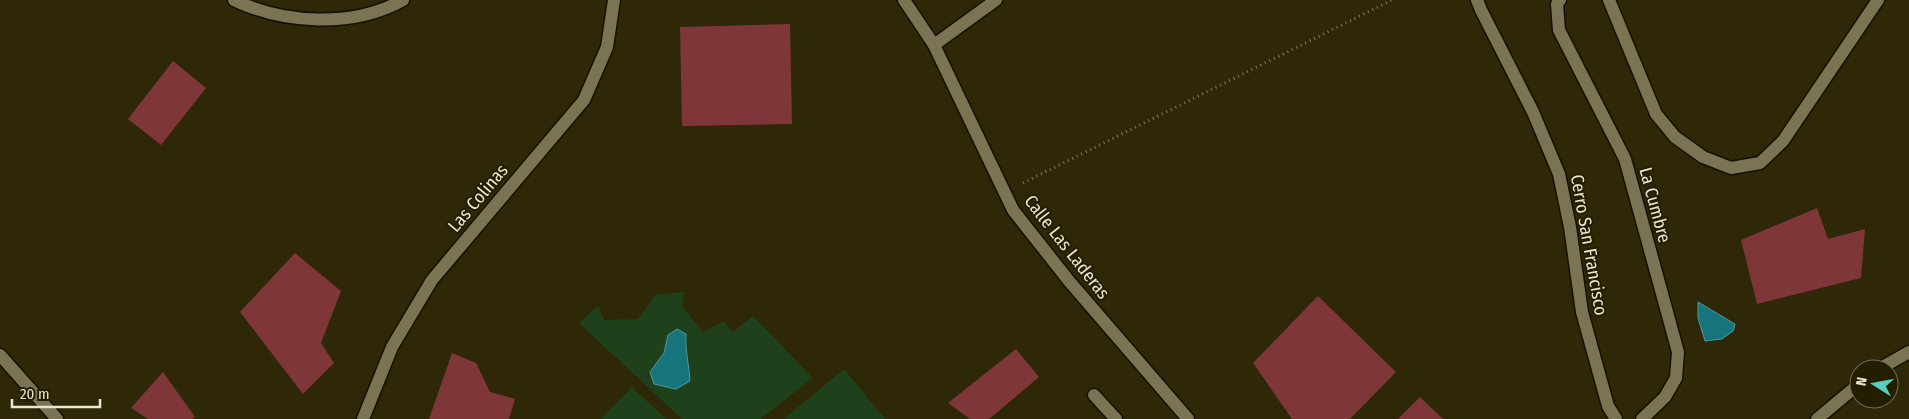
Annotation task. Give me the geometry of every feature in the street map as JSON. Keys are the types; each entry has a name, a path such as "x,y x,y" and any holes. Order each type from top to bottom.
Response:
{"street":[{"path":"234,0 253,9 302,19 356,17 403,0"},
{"name":"Las Colinas","path":"363,419 392,347 432,280 584,100 607,47 614,0"},
{"name":"Calle Las Laderas","path":"904,0 934,45 1013,210 1069,281 1188,419"},
{"path":"934,45 996,0"},
{"name":"Cerro San Francisco","path":"1477,0 1533,112 1559,174 1570,227 1582,312 1608,406 1616,419"},
{"name":"La Cumbre","path":"1560,0 1557,4 1559,30 1625,159 1678,352 1676,378 1665,397 1642,419"},
{"path":"1609,0 1656,114 1675,137 1703,157 1731,168 1760,163 1783,141 1878,0"},
{"path":"1897,359 1909,352"},
{"path":"0,355 57,419"},
{"path":"1817,419 1849,392"},
{"path":"1094,395 1116,419"}],"path":[{"path":"1004,192 1392,0"}],"green space":[{"path":"684,292 682,306 703,332 724,321 733,332 753,316 813,378 760,419 682,419 579,323 598,306 604,320 638,319 655,295","holes":["685,344 689,361 650,372 664,353"]},
{"path":"844,369 885,419 784,419"},
{"path":"632,387 666,419 601,419"}],"water":[{"path":"1698,302 1735,324 1733,331 1722,339 1705,341 1698,318"},
{"path":"677,329 686,334 690,381 676,389 654,384 650,372 664,353 668,335"}],"building":[{"path":"790,24 792,124 682,126 680,27"},
{"path":"173,61 206,88 161,145 128,119"},
{"path":"1817,208 1828,239 1865,229 1861,278 1757,304 1741,240"},
{"path":"295,253 341,291 321,343 334,363 303,394 240,312"},
{"path":"1318,296 1396,372 1350,419 1292,419 1253,363"},
{"path":"1016,349 1039,377 989,419 970,419 948,403"},
{"path":"452,353 476,363 490,392 515,399 509,419 429,419"},
{"path":"163,372 195,417 192,419 148,419 131,408"},
{"path":"1420,397 1443,419 1398,419"}]}
